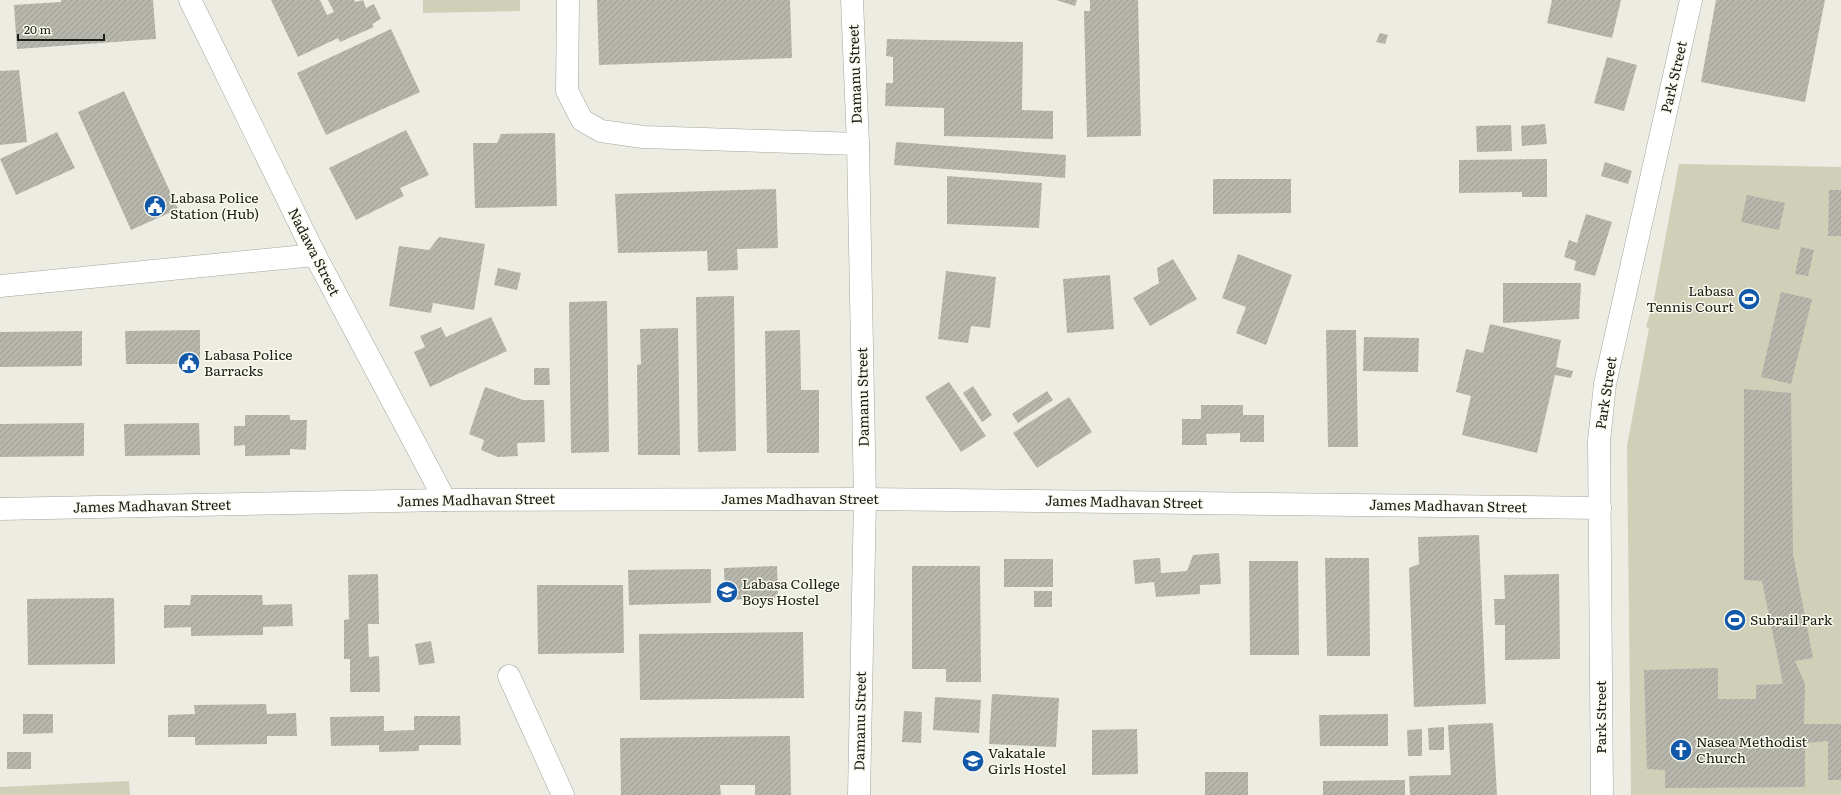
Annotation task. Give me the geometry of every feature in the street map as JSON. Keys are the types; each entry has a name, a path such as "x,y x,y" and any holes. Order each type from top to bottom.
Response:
{"street":[{"name":"Nadawa Street","path":"190,0 315,255 445,500"},
{"path":"568,0 567,91 582,120 601,131 643,137 858,144"},
{"name":"Damanu Street","path":"852,0 858,144 865,499 859,795"},
{"name":"Park Street","path":"1602,795 1599,441 1605,384 1691,0"},
{"path":"0,286 315,255"},
{"name":"James Madhavan Street","path":"0,509 445,500 865,499 1600,508"},
{"path":"509,676 563,795"}],"green space":[{"path":"423,0 520,0 520,11 423,13"},
{"name":"Subrail Park","path":"1679,164 1841,167 1841,795 1631,795 1627,446 1649,328 1646,327 1654,299"},
{"path":"129,781 130,795 0,795 0,787"}],"building":[{"path":"61,0 153,0 156,39 17,49 14,5 61,2"},
{"path":"271,0 320,0 327,15 334,12 328,0 354,0 355,2 363,0 366,8 374,4 381,19 372,24 374,27 340,42 338,38 298,57"},
{"path":"597,0 790,0 792,58 599,65"},
{"path":"1056,0 1077,0 1075,6"},
{"path":"1090,0 1138,0 1141,136 1087,137 1084,11 1090,11"},
{"path":"1552,0 1621,0 1612,38 1547,23"},
{"path":"1716,0 1825,0 1805,102 1701,82"},
{"path":"391,29 420,92 326,135 297,73"},
{"path":"1380,33 1388,35 1385,44 1376,42"},
{"path":"887,39 1023,42 1022,110 1053,111 1053,139 944,136 944,108 885,106 886,83 893,83 893,57 886,56"},
{"path":"1607,57 1637,65 1624,111 1594,103"},
{"path":"19,70 27,142 0,145 0,71"},
{"path":"124,91 178,209 131,230 78,112"},
{"path":"1545,124 1547,144 1522,146 1521,126"},
{"path":"1511,125 1512,151 1477,152 1476,126"},
{"path":"406,130 429,175 400,188 404,196 356,220 329,168"},
{"path":"57,132 75,168 16,195 0,159"},
{"path":"555,133 557,206 475,208 473,143 497,143 501,134"},
{"path":"896,142 1066,155 1065,178 894,165"},
{"path":"1547,159 1547,197 1522,197 1522,192 1459,193 1459,160"},
{"path":"1605,162 1632,171 1628,184 1601,176"},
{"path":"947,176 1042,183 1039,228 947,224"},
{"path":"1213,179 1291,179 1291,213 1213,214"},
{"path":"776,189 778,248 737,249 738,270 708,271 707,251 618,253 615,194"},
{"path":"1829,190 1841,190 1841,236 1828,236"},
{"path":"1747,195 1785,203 1779,230 1741,222"},
{"path":"1586,214 1612,222 1595,276 1574,270 1576,261 1564,257 1569,240 1577,243"},
{"path":"439,237 485,244 474,310 433,303 431,313 389,306 399,246 429,250"},
{"path":"1801,247 1814,250 1808,276 1795,274"},
{"path":"1238,254 1292,275 1266,345 1236,333 1246,307 1222,298"},
{"path":"1173,259 1197,299 1150,326 1133,298 1159,283 1157,268"},
{"path":"498,268 521,273 517,290 494,285"},
{"path":"946,271 996,277 990,328 971,326 968,343 938,339"},
{"path":"1110,275 1114,329 1067,333 1063,279"},
{"path":"1503,283 1581,283 1579,319 1503,323"},
{"path":"1781,292 1812,299 1791,384 1761,377"},
{"path":"734,296 736,451 698,452 696,297"},
{"path":"607,301 609,452 571,453 569,302"},
{"path":"491,317 507,351 430,387 414,352 425,347 420,336 441,327 446,337"},
{"path":"1490,324 1561,340 1556,367 1573,371 1571,378 1555,375 1537,453 1462,435 1471,396 1456,392 1466,349 1483,353"},
{"path":"678,328 680,455 638,455 637,365 641,364 640,329"},
{"path":"200,330 200,364 126,364 125,331"},
{"path":"800,330 801,390 819,390 819,453 767,453 765,331"},
{"path":"1326,330 1356,330 1358,447 1328,447"},
{"path":"82,331 82,366 0,367 0,332"},
{"path":"1364,337 1419,338 1418,372 1363,371"},
{"path":"534,368 549,368 550,385 534,385"},
{"path":"949,382 986,436 961,452 925,397"},
{"path":"973,386 992,415 982,422 963,393"},
{"path":"485,387 523,400 544,400 545,442 517,443 518,456 498,457 481,450 484,440 469,434"},
{"path":"1744,389 1791,393 1793,554 1813,658 1795,661 1805,684 1804,724 1841,724 1841,780 1828,780 1828,741 1805,743 1805,787 1665,788 1665,770 1647,769 1644,670 1718,668 1718,699 1756,699 1756,685 1783,684 1762,581 1744,580"},
{"path":"1047,391 1053,400 1018,423 1012,414"},
{"path":"1069,397 1092,432 1037,468 1013,433"},
{"path":"1201,405 1243,405 1243,415 1264,415 1264,442 1240,442 1240,433 1206,434 1207,445 1182,445 1182,419 1201,419"},
{"path":"245,415 290,415 290,420 307,420 306,450 290,449 290,455 245,456 245,445 234,446 234,426 245,426"},
{"path":"84,423 84,456 0,457 0,424"},
{"path":"199,423 200,455 125,456 124,424"},
{"path":"1479,535 1486,704 1414,707 1409,568 1419,564 1418,537"},
{"path":"1219,553 1221,584 1200,585 1200,594 1156,597 1154,582 1135,584 1133,560 1160,558 1161,573 1187,571 1193,555"},
{"path":"1325,558 1369,558 1370,656 1327,656"},
{"path":"1004,559 1053,559 1053,587 1004,587"},
{"path":"1249,561 1298,561 1299,655 1250,655"},
{"path":"777,566 778,598 725,600 724,568"},
{"path":"912,566 980,566 981,682 946,682 946,669 912,669"},
{"path":"711,569 711,603 629,605 628,570"},
{"path":"378,574 379,624 368,624 369,657 379,656 380,692 350,692 350,659 344,659 344,620 349,619 348,575"},
{"path":"1559,574 1560,659 1505,660 1505,625 1495,625 1494,599 1505,599 1504,575"},
{"path":"537,585 623,585 624,653 538,654"},
{"path":"1034,591 1052,591 1052,607 1034,607"},
{"path":"191,595 262,595 263,605 292,604 293,626 263,627 263,635 191,636 191,627 164,628 164,605 190,605"},
{"path":"114,598 115,664 28,665 27,599"},
{"path":"803,632 804,698 640,700 639,634"},
{"path":"431,641 435,663 419,665 415,644"},
{"path":"992,694 1059,698 1056,747 989,744"},
{"path":"935,697 981,700 979,733 933,730"},
{"path":"266,704 267,714 296,713 297,736 267,736 267,744 195,745 195,737 168,737 168,715 195,714 194,705"},
{"path":"904,711 922,712 921,743 902,742"},
{"path":"23,714 53,714 53,733 23,734"},
{"path":"1388,714 1388,746 1320,746 1319,715"},
{"path":"384,716 384,731 414,730 414,716 460,716 461,745 419,745 419,751 379,752 379,745 331,746 330,717"},
{"path":"1493,723 1497,795 1410,795 1409,776 1451,775 1448,725"},
{"path":"1444,727 1444,750 1429,750 1428,728"},
{"path":"1137,729 1138,774 1092,775 1092,730"},
{"path":"1422,729 1422,756 1408,756 1407,730"},
{"path":"790,736 791,795 755,795 755,785 720,785 721,795 621,795 620,738"},
{"path":"7,752 31,752 31,769 7,769"},
{"path":"1205,772 1248,772 1248,795 1205,795"},
{"path":"1405,780 1405,795 1323,795 1323,781"}],"place":[{"name":"Labasa Police Station (Hub)","path":"155,206"},
{"name":"Labasa Tennis Court","path":"1749,299"},
{"name":"Labasa Police Barracks","path":"189,363"},
{"name":"Labasa College Boys Hostel","path":"727,592"},
{"name":"Subrail Park","path":"1735,620"},
{"name":"Nasea Methodist Church","path":"1681,750"},
{"name":"Vakatale Girls Hostel","path":"973,761"}]}
